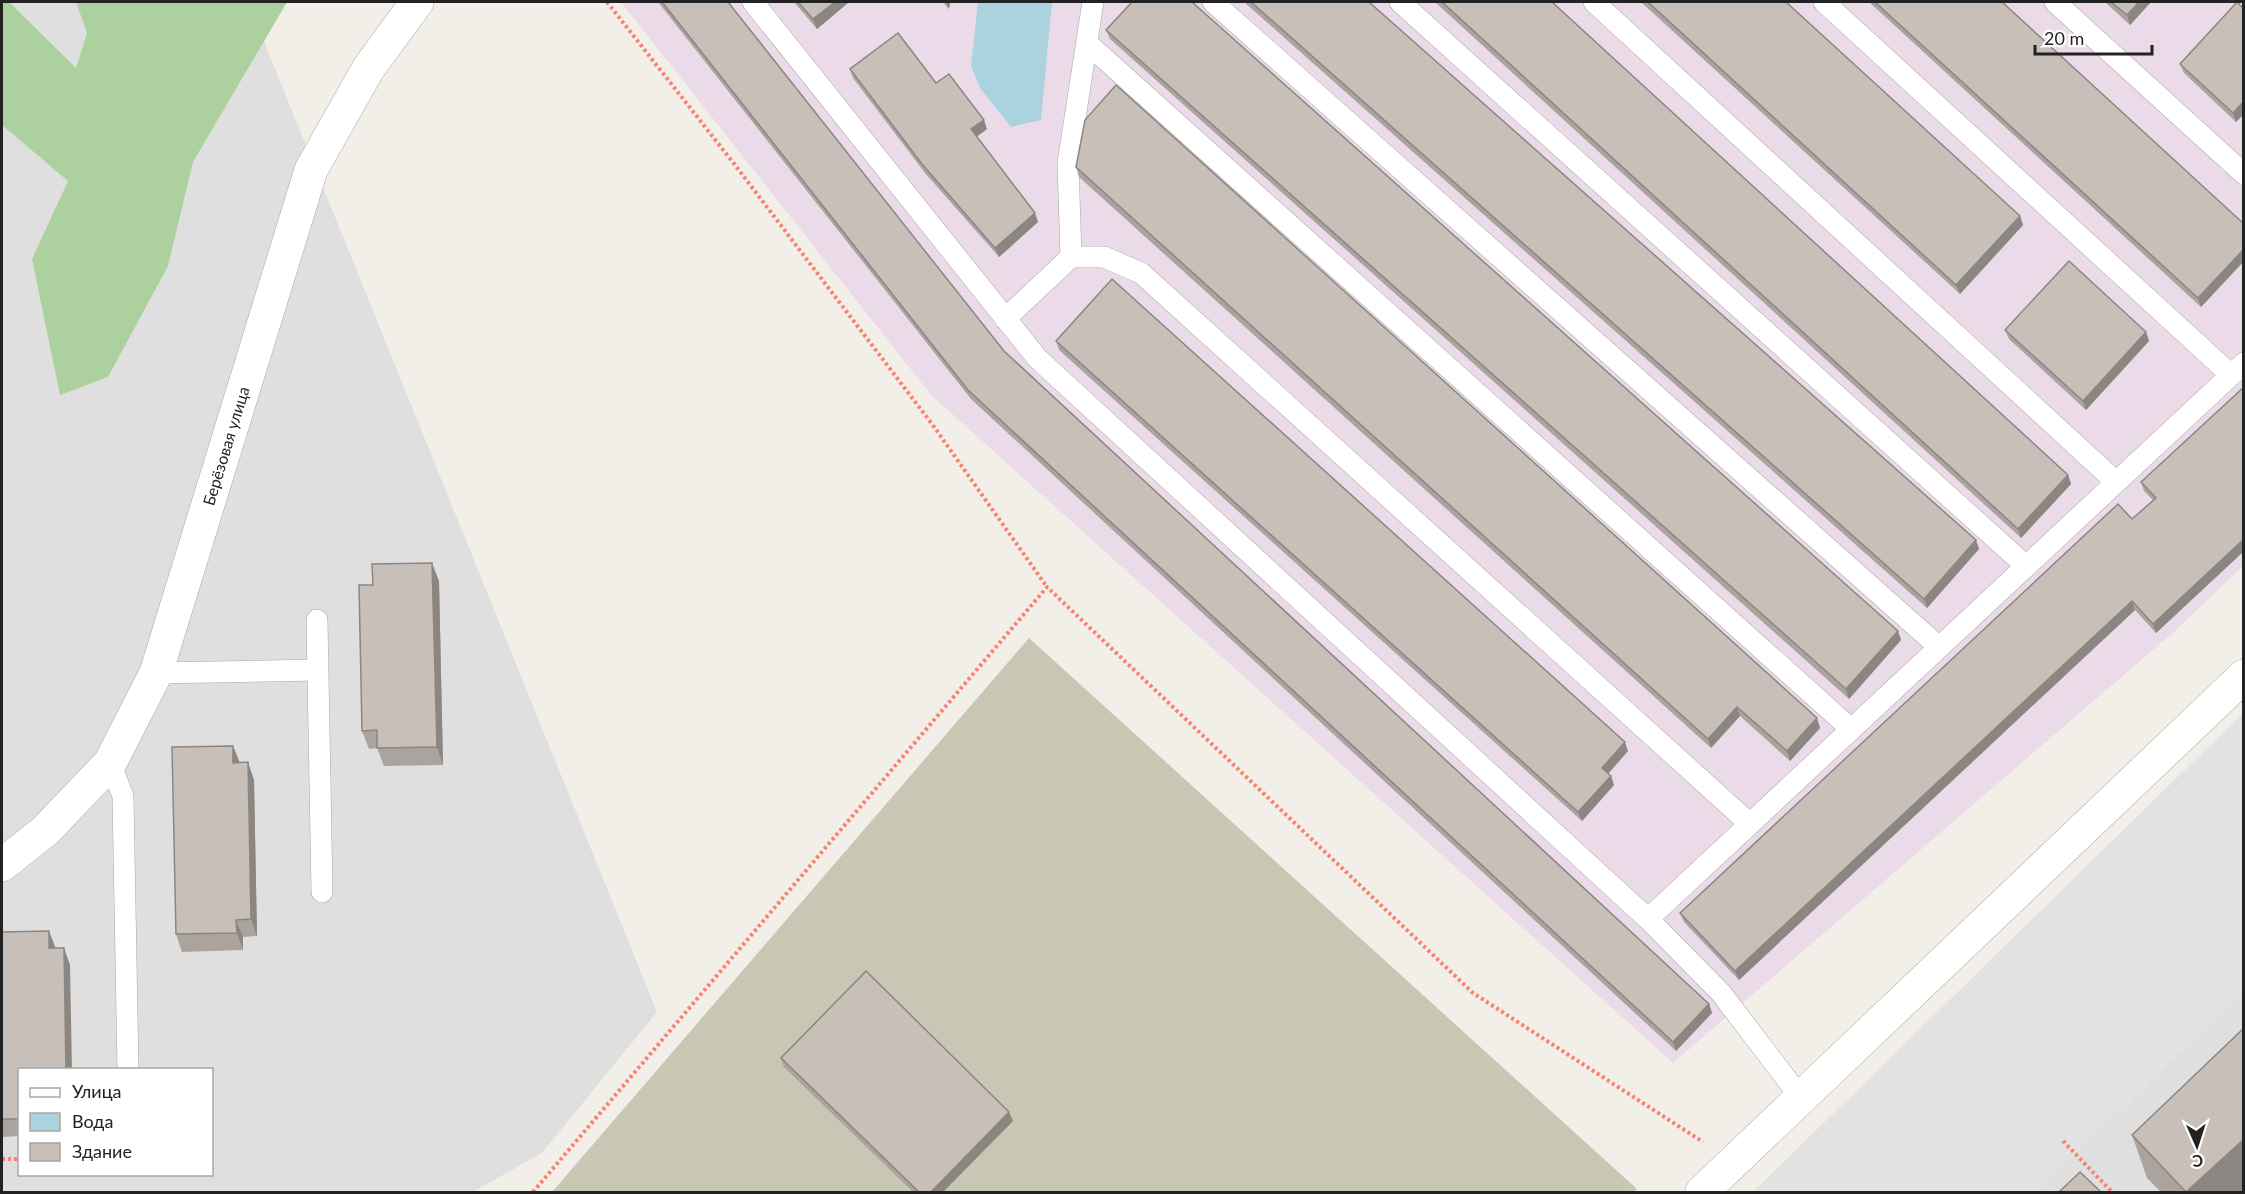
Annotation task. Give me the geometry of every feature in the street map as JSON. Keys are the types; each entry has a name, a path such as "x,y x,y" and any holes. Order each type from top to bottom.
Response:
{"street":[{"name":"Берёзовая улица","path":"2,866 45,831 110,764 156,673 311,170 368,69 417,2"},
{"path":"1702,1192 2244,676"}],"lane":[{"path":"753,2 1037,358 1648,919 1721,993 1801,1098"},
{"path":"1071,257 1068,163 1094,2"},
{"path":"1213,2 1939,647"},
{"path":"1400,2 2026,566"},
{"path":"1594,2 2116,482"},
{"path":"1648,919 2237,369 1824,2"},
{"path":"2055,2 2244,174"},
{"path":"1087,43 1851,729"},
{"path":"1005,319 1071,257 1104,257 1141,273 1750,824"},
{"path":"317,620 322,892"},
{"path":"156,673 318,670"},
{"path":"110,764 123,796 128,1068"}],"path":[{"path":"607,2 932,424 1047,587 1473,993 1734,1162"},
{"path":"532,1192 1047,587"},
{"path":"2063,1141 2112,1192"},
{"path":"2,1159 18,1159"}],"shaded area":[{"path":"2,2 248,2 657,1012 542,1153 473,1192 2,1192"},
{"path":"621,2 2243,2 2243,566 2176,630 1673,1063 931,395"},
{"path":"1029,638 1637,1189 1633,1192 552,1192"},
{"path":"2243,713 2243,990 2036,1192 1753,1192"},
{"path":"2243,990 2243,1192 2036,1192"}],"green space":[{"path":"2,2 9,2 76,68 87,33 76,2 287,2 193,162 168,266 108,377 60,395 32,259 68,181 2,125"}],"water":[{"path":"978,2 1052,2 1041,120 1011,127 980,88 971,66"}],"building":[{"path":"662,2 728,2 1004,351 1709,1004 1673,1042 968,390"},
{"path":"798,2 835,2 813,19"},
{"path":"1132,2 1192,2 1898,631 1846,689 1106,30"},
{"path":"1251,2 1369,2 1976,540 1924,599"},
{"path":"1442,2 1552,2 2068,475 2018,529"},
{"path":"1648,2 1786,2 2020,216 1956,285"},
{"path":"1875,2 2002,2 2244,224 2244,249 2198,298"},
{"path":"2111,2 2139,2 2127,15"},
{"path":"2237,2 2244,9 2244,101 2233,113 2180,64"},
{"path":"898,33 936,83 949,74 984,120 971,129 1035,213 995,248 922,164 850,69"},
{"path":"1116,85 1817,718 1787,751 1737,707 1708,739 1076,167 1085,120"},
{"path":"2069,261 2146,332 2083,401 2005,330"},
{"path":"1112,279 1625,742 1602,768 1611,776 1578,812 1056,341"},
{"path":"2244,387 2244,539 2153,624 2132,601 1735,971 1680,913 2118,504 2132,519 2156,498 2141,482"},
{"path":"432,563 437,747 377,748 377,730 362,731 359,585 373,585 372,564"},
{"path":"233,746 233,763 248,762 251,919 236,920 237,933 176,934 172,747"},
{"path":"49,931 49,948 64,948 66,1068 18,1068 18,1119 2,1119 2,932"},
{"path":"866,971 1009,1112 931,1192 919,1192 781,1058"},
{"path":"2244,1028 2244,1139 2186,1192 2132,1135"},
{"path":"2080,1172 2101,1192 2059,1192"}]}
